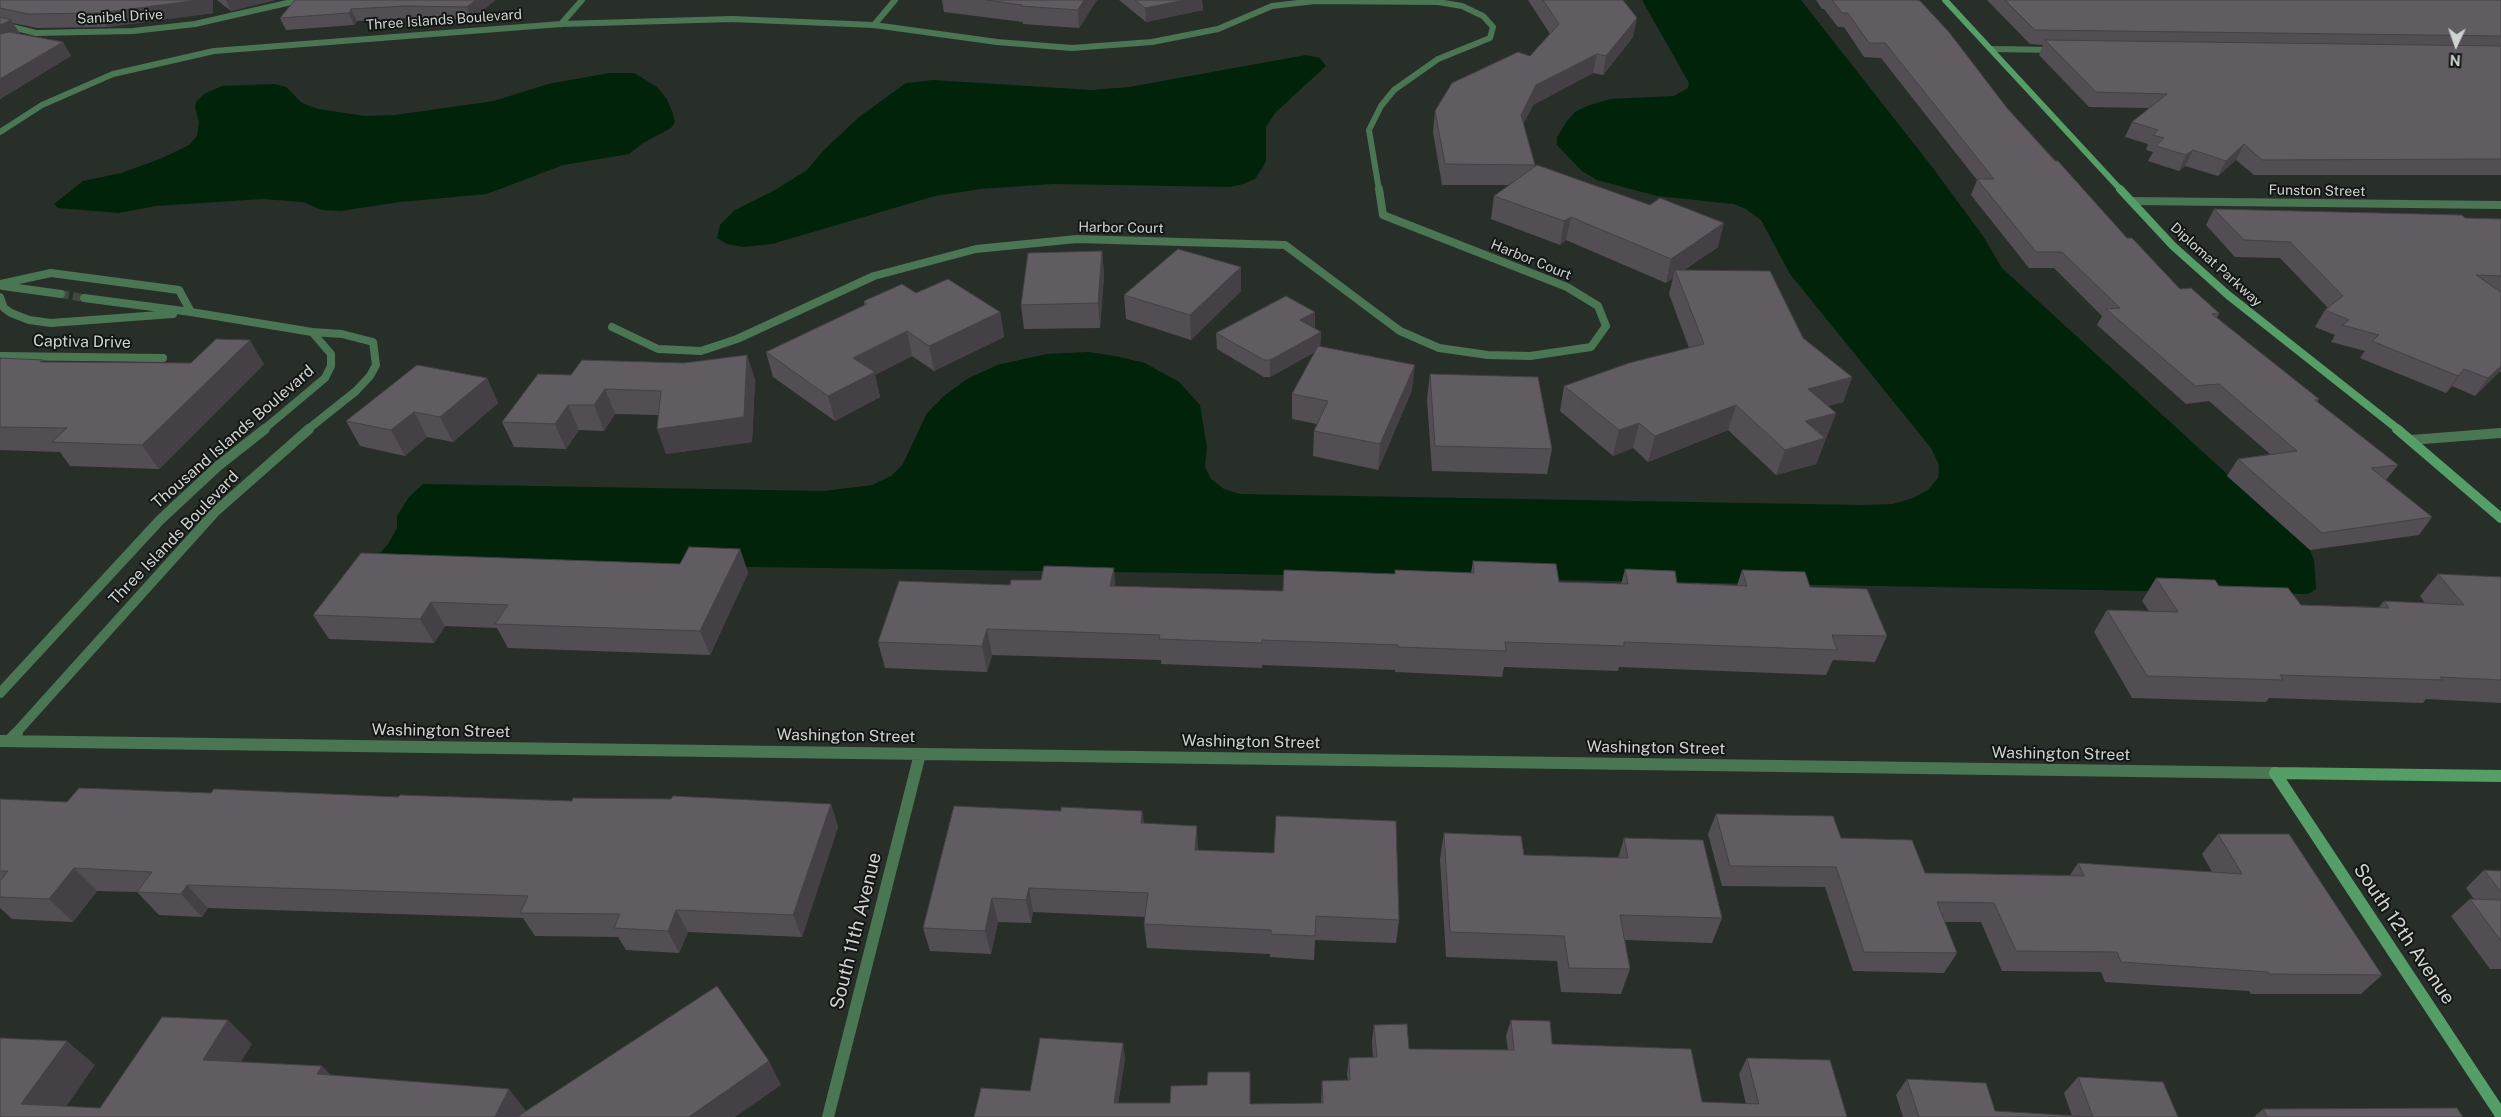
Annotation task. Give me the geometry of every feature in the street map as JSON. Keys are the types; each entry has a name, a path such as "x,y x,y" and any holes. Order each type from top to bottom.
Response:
{"street":[{"name":"Sanibel Drive","path":"0,24 36,33 133,31 195,24 300,0"},
{"path":"561,24 582,0"},
{"path":"874,25 895,0"},
{"name":"Diplomat Parkway","path":"1945,0 2173,246 2228,295 2411,440 2501,518"},
{"name":"Harbor Court","path":"612,327 658,349 701,350 737,339 874,276 976,249 1077,239 1285,245 1400,331 1439,348 1488,355 1530,356 1591,347 1606,326 1598,306 1567,287 1383,215 1369,130 1381,106 1394,90 1411,76 1438,59 1490,38 1493,27 1483,16 1462,6 1438,2 1315,1 1272,6 1218,29 1152,42 1072,48 997,42 874,25"},
{"name":"Three Islands Boulevard","path":"0,132 42,104 113,74 214,51 561,24 732,19 874,25"},
{"path":"27,37 36,33"},
{"path":"1991,49 2060,50"},
{"name":"Funston Street","path":"2132,201 2501,205"},
{"path":"0,285 52,273 178,290 191,312"},
{"path":"0,285 61,294"},
{"path":"0,297 4,308 11,313 29,320 52,323 191,312"},
{"path":"84,298 191,312 312,332"},
{"name":"Three Islands Boulevard","path":"4,741 216,511 356,391 370,376 376,365 373,342 342,334 312,332"},
{"name":"Thousand Islands Boulevard","path":"0,693 160,520 218,466 294,406 325,378 331,366 332,354 312,332"},
{"name":"Captiva Drive","path":"0,356 163,358"},
{"path":"2411,440 2501,433"},
{"name":"Washington Street","path":"4,741 2501,776"},
{"name":"South 11th Avenue","path":"828,1117 920,754"},
{"name":"South 12th Avenue","path":"2275,773 2501,1115"}],"shaded area":[{"path":"1642,0 1801,0 1933,168 1983,236 2002,268 2310,550 2314,560 2316,589 2308,594 1181,573 609,565 379,559 380,553 388,544 397,528 397,516 409,497 423,484 824,491 872,485 891,476 903,464 927,413 944,396 967,379 997,365 1047,354 1088,352 1145,363 1179,382 1200,405 1207,447 1205,467 1211,479 1224,489 1240,494 1863,505 1893,504 1913,498 1928,490 1938,478 1939,465 1931,448 1790,274 1761,220 1746,209 1733,204 1657,196 1597,180 1583,172 1557,145 1557,137 1567,121 1575,112 1587,106 1610,99 1674,96 1688,88 1689,83"},
{"path":"1306,55 1320,58 1326,66 1275,113 1266,127 1266,161 1255,179 1243,184 1230,187 1053,184 980,189 935,196 772,244 744,247 727,244 717,238 720,225 735,210 775,190 807,170 823,151 859,117 906,83 933,80 1092,90 1129,87"},
{"path":"609,73 634,73 657,87 667,99 672,111 675,122 671,128 643,143 629,154 563,165 487,194 400,202 340,211 322,210 303,202 262,199 156,206 119,213 58,208 54,204 83,181 121,173 160,159 189,145 197,136 199,122 195,108 196,102 204,94 222,86 274,84 286,87 302,103 318,109 365,116 395,115 494,101 548,84"}],"building":[{"path":"0,0 200,0 99,13 28,14 0,8"},
{"path":"295,0 476,0 467,7 406,6 351,9 349,13 280,18"},
{"path":"986,0 1084,0 1078,10 1021,6"},
{"path":"1135,0 1185,0 1145,8"},
{"path":"1543,0 1623,0 1637,18 1606,56 1597,54 1536,85 1521,115 1535,165 1445,164 1435,111 1452,83 1518,52 1530,56 1559,24"},
{"path":"1832,0 1920,1 1949,32 2007,108 2055,161 2058,161 2127,238 2132,238 2180,289 2191,288 2219,313 2212,314 2319,399 2315,400 2398,465 2371,468 2432,517 2322,533 2238,459 2297,451 2219,384 2195,386 2106,309 2120,308 2062,252 2036,252 1977,179 1994,179 1885,43 1869,43 1848,13 1842,13"},
{"path":"2005,0 2501,0 2501,36 2035,30"},
{"path":"0,17 11,20 0,25"},
{"path":"9,32 63,42 0,79 0,34"},
{"path":"2045,40 2501,46 2501,159 2262,160 2244,144 2226,161 2193,150 2186,155 2156,146 2164,138 2153,135 2158,130 2132,122 2167,94 2096,92"},
{"path":"1537,165 1650,205 1660,198 1724,223 1671,259 1571,217 1564,221 1494,196"},
{"path":"2214,209 2462,215 2465,218 2501,219 2501,276 2476,275 2501,292 2501,366 2488,378 2464,369 2458,376 2372,341 2379,335 2342,325 2349,320 2325,310 2343,296 2290,242 2244,240"},
{"path":"1178,249 1241,267 1190,315 1124,295"},
{"path":"1102,251 1098,303 1021,305 1028,253"},
{"path":"1675,270 1770,271 1803,338 1852,377 1808,389 1836,413 1805,421 1825,438 1785,450 1736,405 1655,436 1639,423 1619,430 1564,386 1629,363 1704,344"},
{"path":"948,279 1000,312 929,346 907,331 853,358 875,372 828,396 766,352 867,304 864,301 902,284 916,293"},
{"path":"1286,296 1315,312 1300,320 1321,332 1270,360 1264,360 1216,333"},
{"path":"216,339 250,340 142,445 52,442 67,428 0,427 0,358 43,360 40,362 191,363"},
{"path":"1318,346 1415,365 1380,444 1314,431 1328,401 1292,394"},
{"path":"747,355 744,417 657,429 661,391 605,389 594,405 568,405 555,424 502,422 538,374 571,375 582,360 684,363"},
{"path":"417,365 487,378 440,417 414,412 391,430 346,421"},
{"path":"1430,374 1538,377 1552,449 1435,446"},
{"path":"689,547 740,549 700,631 495,624 508,605 431,602 420,619 313,615 361,553 680,564"},
{"path":"1473,561 1556,564 1559,582 1628,584 1625,569 1675,571 1677,583 1747,586 1742,570 1805,572 1810,587 1867,589 1887,636 1832,635 1837,650 1624,642 1624,646 1505,642 1506,651 1262,640 1262,643 1159,639 1160,635 987,629 982,646 878,642 899,581 1010,585 1011,580 1041,580 1044,566 1114,568 1110,586 1283,591 1284,570 1395,574 1395,570 1474,573"},
{"path":"2438,574 2501,577 2501,680 2440,677 2443,680 2280,675 2283,680 2147,676 2107,610 2178,612 2156,578 2215,580 2219,586 2288,588 2301,605 2389,608 2384,601 2464,605"},
{"path":"79,788 211,793 214,789 398,797 400,795 572,801 573,798 671,799 673,796 831,804 793,915 676,910 668,931 614,928 620,914 520,913 528,896 187,885 181,894 137,892 152,872 74,868 49,899 0,897 0,881 8,871 0,871 0,799 67,802"},
{"path":"954,806 1061,811 1061,807 1142,811 1141,823 1197,826 1195,850 1274,853 1276,816 1396,821 1399,920 1316,916 1315,936 1271,934 1271,930 1144,924 1148,893 1029,888 1026,900 992,898 985,931 923,928"},
{"path":"1716,814 1833,816 1841,838 1912,840 1925,873 2084,876 2078,863 2242,874 2218,834 2289,834 2382,975 2269,974 2268,972 2121,962 2117,952 2016,951 1994,903 1937,902 1957,953 1864,952 1836,867 1730,866"},
{"path":"1444,833 1521,836 1524,855 1628,858 1624,838 1703,840 1722,918 1620,915 1630,969 1569,968 1564,936 1450,932"},
{"path":"2484,870 2501,871 2501,892"},
{"path":"2470,899 2501,900 2501,941"},
{"path":"717,986 769,1061 689,1117 517,1117"},
{"path":"162,1017 228,1020 203,1060 322,1066 317,1074 509,1089 495,1117 0,1117 0,1038 67,1041 21,1104 100,1108"},
{"path":"1511,1020 1550,1021 1552,1044 1691,1049 1702,1102 1759,1104 1747,1058 1830,1060 1847,1117 974,1117 981,1088 1030,1091 1040,1038 1123,1043 1114,1103 1170,1103 1171,1086 1207,1085 1208,1072 1250,1072 1250,1104 1323,1103 1322,1081 1350,1080 1349,1058 1377,1057 1374,1025 1407,1024 1409,1049 1514,1050"},
{"path":"2078,1077 2163,1082 2178,1117 2093,1117"},
{"path":"1907,1079 1986,1083 1995,1111 2093,1117 1919,1117"},
{"path":"2457,1108 2463,1117 2267,1117 2263,1109"}],"tunnel":[{"path":"61,294 84,298"}]}
